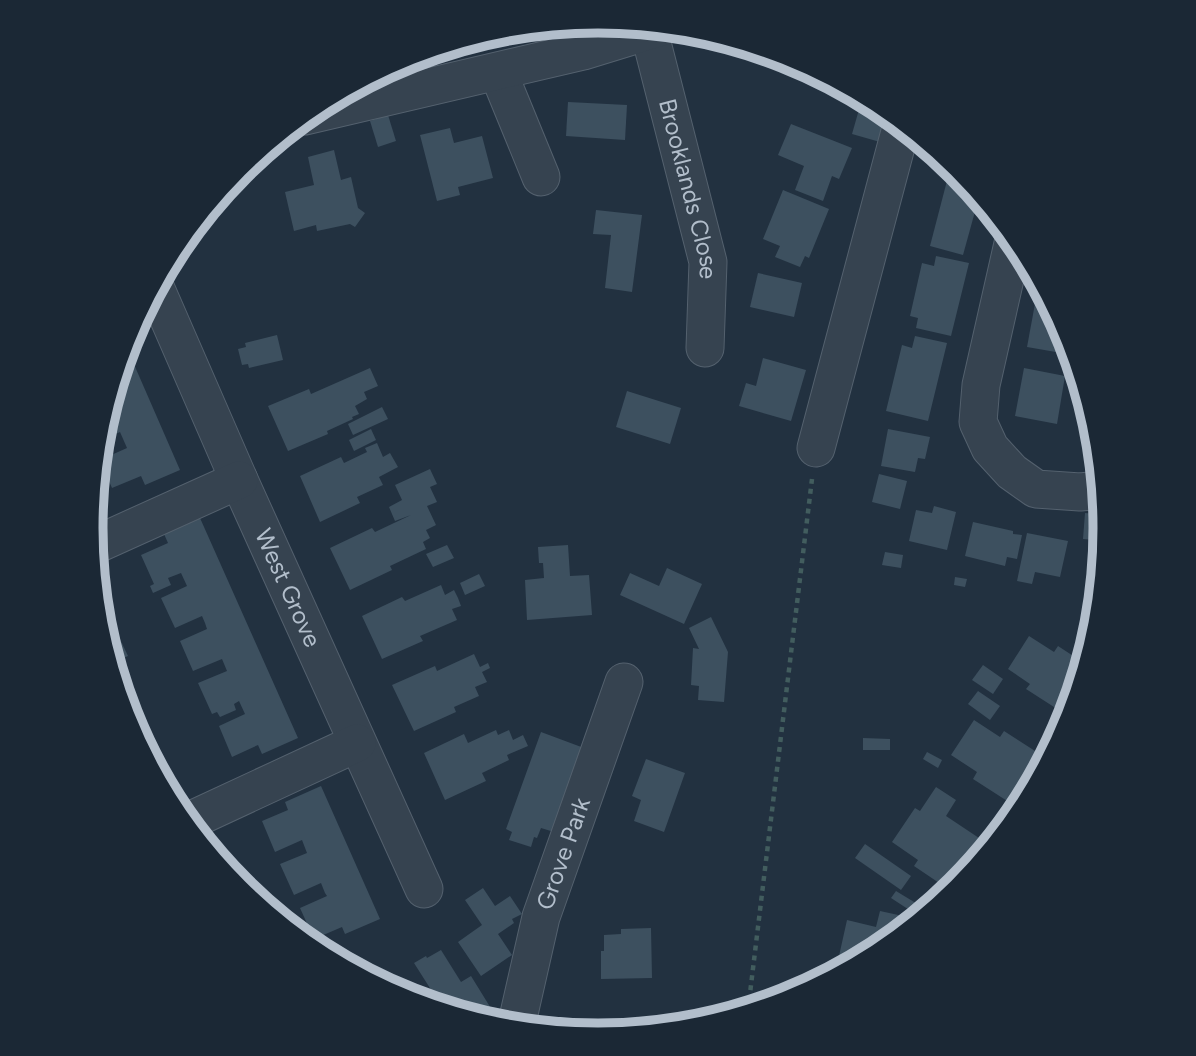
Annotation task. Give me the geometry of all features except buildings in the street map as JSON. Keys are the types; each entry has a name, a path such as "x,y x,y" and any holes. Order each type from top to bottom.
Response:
{"street":[{"path":"336,109 498,72 578,37 612,33"},
{"name":"Brooklands Close","path":"657,36 708,262 705,348"},
{"path":"498,72 541,177"},
{"path":"816,449 899,135"},
{"path":"1010,255 981,385 978,422 990,447 1012,472 1036,489 1092,491"},
{"name":"West Grove","path":"160,298 424,889"},
{"path":"103,542 239,480"},
{"name":"Grove Park","path":"518,1016 541,917 624,682"},
{"path":"197,817 357,743"}],"path":[{"path":"749,998 816,449"}]}
